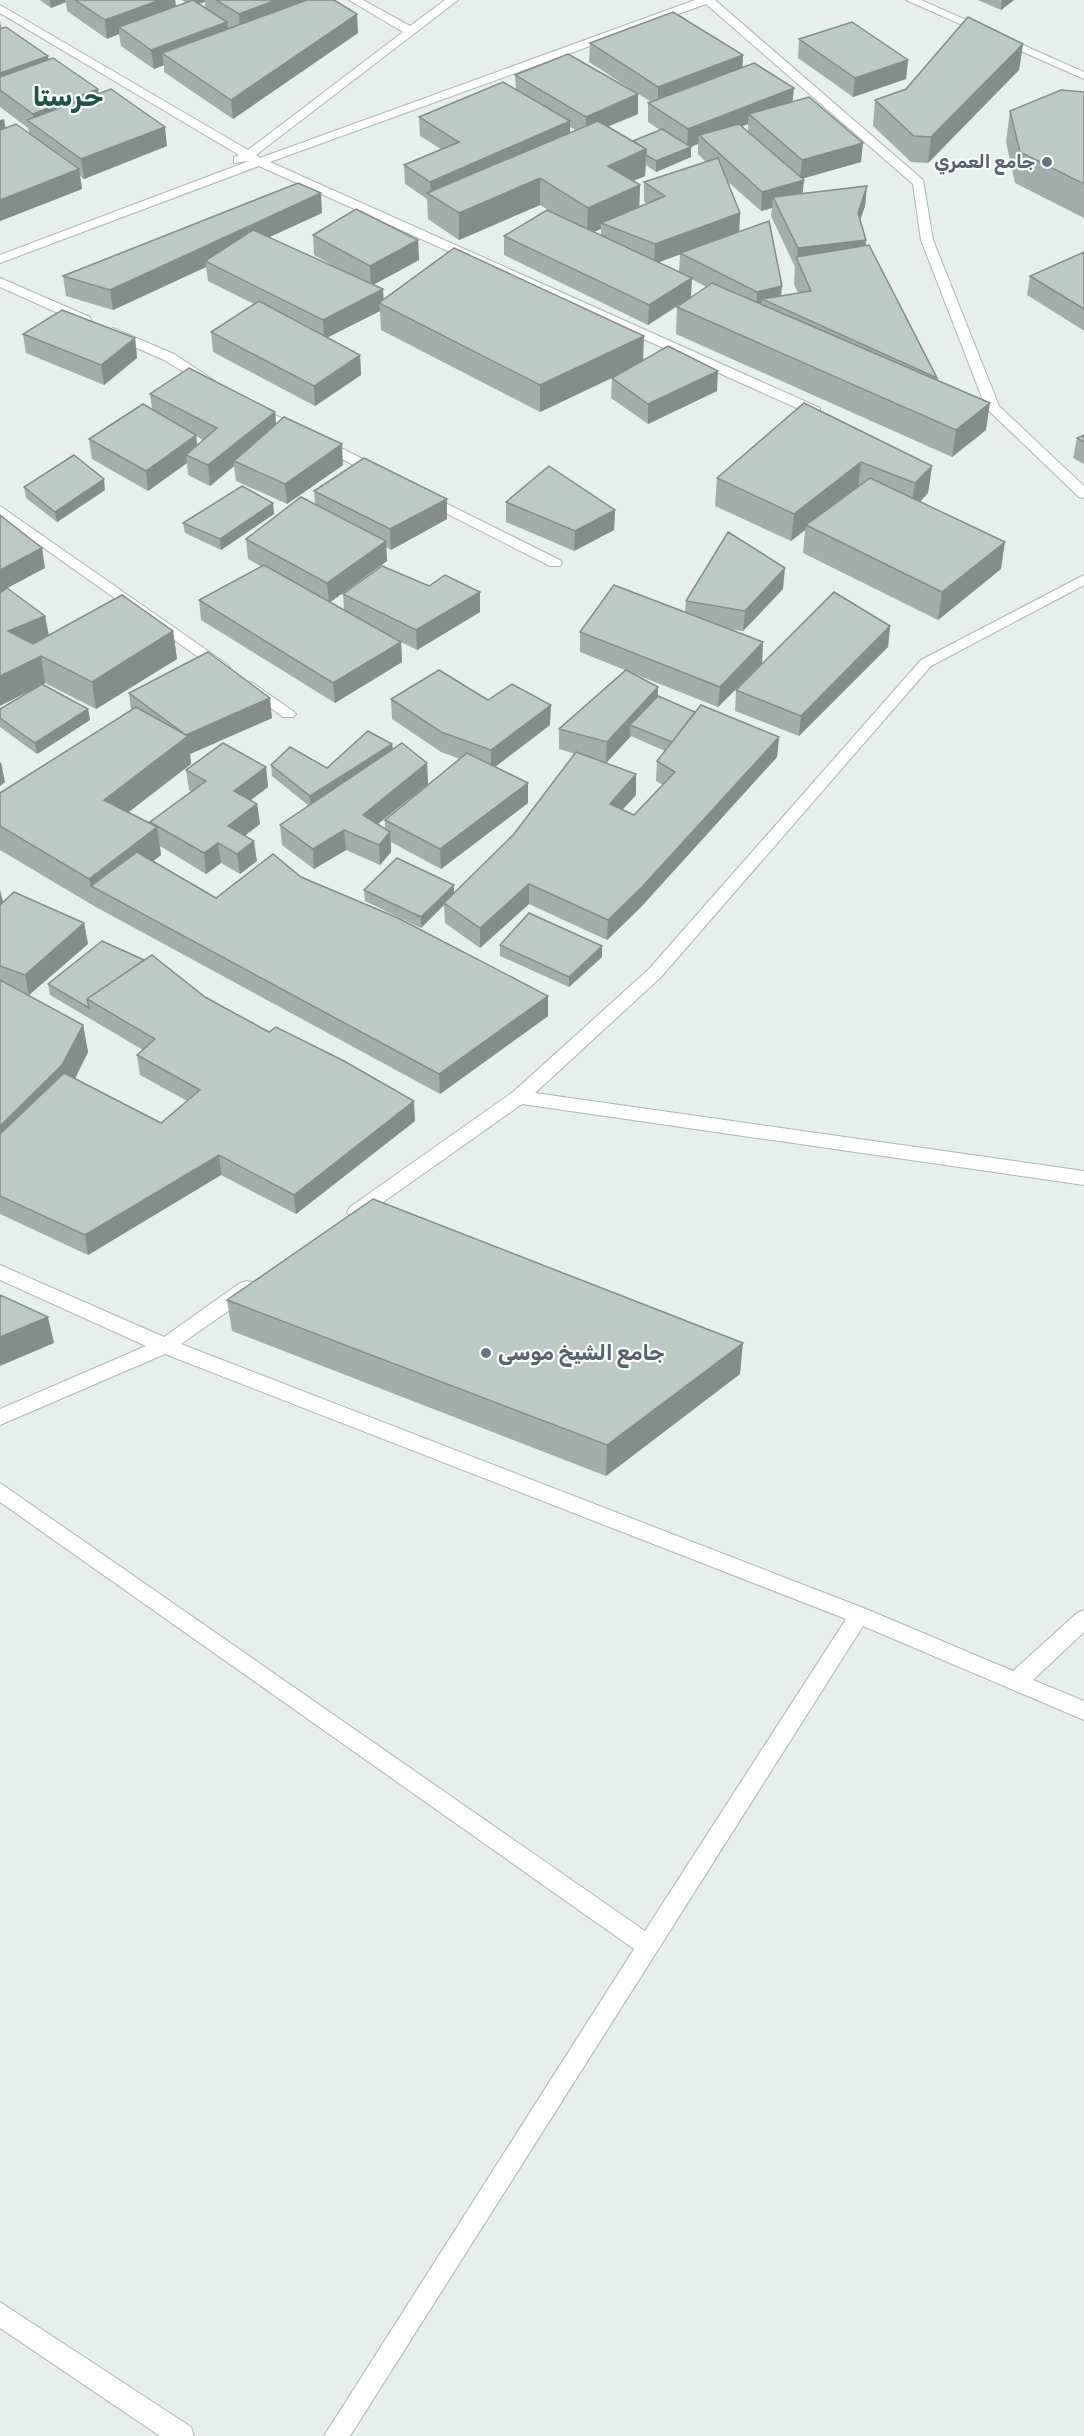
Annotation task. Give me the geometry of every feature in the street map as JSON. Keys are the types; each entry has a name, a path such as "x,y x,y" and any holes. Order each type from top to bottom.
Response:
{"street":[{"path":"356,0 410,31"},
{"path":"0,259 254,159 410,31 452,0"},
{"path":"0,248 707,0 919,183 927,240 993,408 1084,494"},
{"path":"912,0 1084,76"},
{"path":"0,8 254,159 816,411"},
{"path":"0,282 169,357 224,391"},
{"path":"242,402 555,563"},
{"path":"0,510 288,714"},
{"path":"337,1225 519,1097 656,973 926,663 1084,579"},
{"path":"519,1097 1084,1178"},
{"path":"0,1272 165,1346 859,1615 1084,1711"},
{"path":"0,1417 165,1346 261,1279"},
{"path":"0,1491 648,1946"},
{"path":"336,2436 859,1615"},
{"path":"1016,1682 1084,1619"},
{"path":"0,2314 182,2436"}],"building":[{"path":"75,0 160,0 105,20"},
{"path":"193,0 227,22 151,50 119,27"},
{"path":"216,0 276,0 239,14"},
{"path":"307,0 334,0 357,14 231,100 162,53"},
{"path":"673,12 743,55 658,87 590,43"},
{"path":"968,17 1023,44 931,137 914,136 875,100 906,89"},
{"path":"852,22 908,60 855,78 799,39"},
{"path":"6,27 48,56 0,73 0,29"},
{"path":"568,54 638,94 586,117 515,75"},
{"path":"53,58 98,89 33,114 0,90 0,77"},
{"path":"754,63 794,88 688,129 648,103"},
{"path":"503,82 570,121 430,182 404,165 459,142 419,117"},
{"path":"111,89 165,127 81,159 27,120"},
{"path":"1061,90 1084,92 1084,184 1020,152 1010,111"},
{"path":"809,97 863,143 802,160 749,114"},
{"path":"598,121 646,149 608,166 640,185 588,208 540,178 459,213 427,193"},
{"path":"16,124 79,169 0,200 0,130"},
{"path":"739,124 804,180 762,192 699,135"},
{"path":"662,129 691,147 656,161 646,155 646,149 633,141"},
{"path":"718,158 740,213 655,244 601,223 665,196 644,182"},
{"path":"298,183 321,193 110,290 63,276"},
{"path":"867,186 858,213 866,240 798,248 773,197"},
{"path":"356,209 418,240 370,266 313,235"},
{"path":"547,210 692,278 649,305 504,236"},
{"path":"769,221 782,286 757,292 680,253"},
{"path":"253,230 383,289 323,320 205,261"},
{"path":"869,245 937,378 762,299 811,291 796,257"},
{"path":"454,248 644,336 540,385 379,303"},
{"path":"1084,252 1084,309 1030,276"},
{"path":"712,283 990,403 956,430 677,307"},
{"path":"259,301 360,355 314,386 211,332"},
{"path":"62,310 135,338 101,365 23,334"},
{"path":"668,346 718,371 648,404 612,378"},
{"path":"189,368 275,412 208,465 186,455 217,428 150,394"},
{"path":"804,403 932,466 915,483 861,462 794,514 717,478"},
{"path":"143,404 196,435 146,471 89,439"},
{"path":"284,417 342,444 285,484 234,461"},
{"path":"1084,435 1084,442 1077,438"},
{"path":"74,455 104,479 55,512 24,487"},
{"path":"364,458 447,499 390,529 314,491"},
{"path":"549,466 615,510 575,531 506,502"},
{"path":"870,478 1005,542 942,592 806,525"},
{"path":"242,486 273,503 220,539 183,523"},
{"path":"301,497 386,541 327,583 246,539"},
{"path":"0,515 42,548 0,570"},
{"path":"728,532 785,568 745,611 686,601"},
{"path":"264,565 401,642 333,683 199,600"},
{"path":"382,566 429,586 445,575 480,592 416,630 343,594"},
{"path":"614,585 763,642 720,687 580,632"},
{"path":"7,588 45,616 8,631 33,644 122,595 173,631 92,682 41,656 0,676 0,593"},
{"path":"834,592 890,626 801,716 736,690"},
{"path":"208,652 270,698 186,735 129,693"},
{"path":"439,670 488,700 512,684 551,705 491,750 441,732 391,699"},
{"path":"626,670 658,687 607,742 559,729"},
{"path":"42,684 88,709 35,743 0,718 0,709"},
{"path":"658,696 695,712 672,742 630,725"},
{"path":"701,705 779,737 642,887 608,920 529,884 480,928 444,903 514,834 576,752 636,774 610,804 634,815 675,772 657,761"},
{"path":"136,707 188,736 104,800 157,827 89,879 0,826 0,793"},
{"path":"368,731 392,744 310,796 271,765 290,747 327,768"},
{"path":"223,743 266,767 234,791 257,804 228,826 254,841 237,854 218,843 204,853 150,822 206,781 186,770"},
{"path":"402,743 427,763 363,815 390,832 379,845 344,830 313,849 280,825"},
{"path":"467,753 528,783 440,849 385,820"},
{"path":"137,852 216,898 273,854 301,877 398,918 548,996 439,1074 91,886"},
{"path":"397,858 454,885 421,917 364,890"},
{"path":"14,892 84,923 25,975 0,966 0,905"},
{"path":"529,913 602,946 569,977 500,945"},
{"path":"102,941 144,960 87,999 89,1008 48,984"},
{"path":"152,955 205,997 269,1032 276,1027 344,1061 414,1101 294,1195 219,1155 85,1235 0,1196 0,1134 64,1073 161,1123 200,1090 137,1055 155,1039 87,999"},
{"path":"0,980 83,1025 62,1065 0,1126"},
{"name":"جامع الشيخ موسى","path":"373,1199 743,1343 607,1445 227,1300"},
{"path":"0,1295 48,1317 0,1337"}],"place":[{"name":"جامع العمري","path":"1047,162"},
{"name":"جامع الشيخ موسى","path":"486,1353"}],"district":[{"name":"حرستا","path":"68,97"}]}
